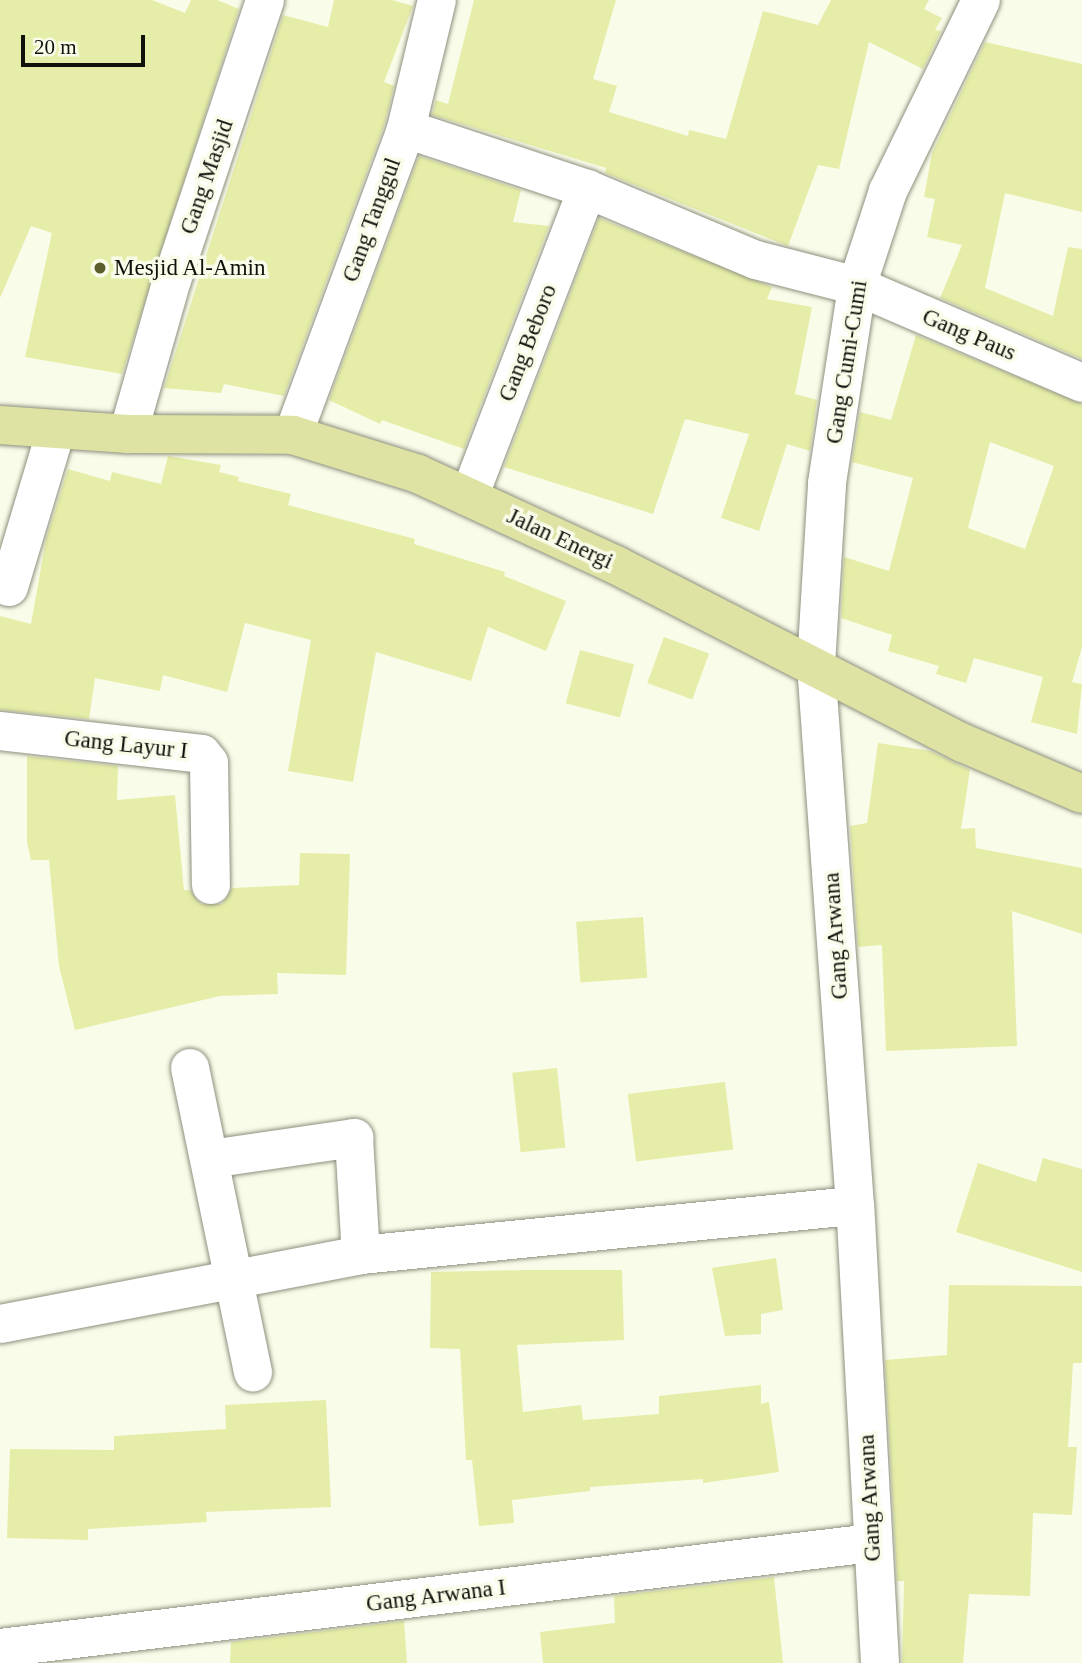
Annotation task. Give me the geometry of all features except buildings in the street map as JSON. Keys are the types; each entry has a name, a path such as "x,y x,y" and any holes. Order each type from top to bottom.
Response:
{"highway":[{"name":"Jalan Energi","path":"0,425 128,434 293,435 418,474 816,665 963,743 1082,794"}],"street":[{"name":"Gang Masjid","path":"128,434 172,280 265,0"},
{"name":"Gang Tanggul","path":"293,435 406,128 437,0"},
{"name":"Gang Cumi-Cumi","path":"816,665 827,484 857,286 888,191 981,0"},
{"name":"Gang Paus","path":"406,128 587,189 756,260 857,286 1082,383"},
{"name":"Gang Beboro","path":"469,497 587,189"},
{"path":"9,587 56,430"},
{"name":"Gang Arwana","path":"816,665 855,1206 880,1663"},
{"name":"Gang Layur I","path":"0,731 202,754 209,763 211,885"},
{"path":"190,1068 253,1373"},
{"path":"210,1160 354,1138 361,1255"},
{"path":"0,1324 235,1276 361,1255 508,1243 855,1206"},
{"name":"Gang Arwana I","path":"0,1648 872,1543"}],"place":[{"name":"Mesjid Al-Amin","path":"100,268"}]}
